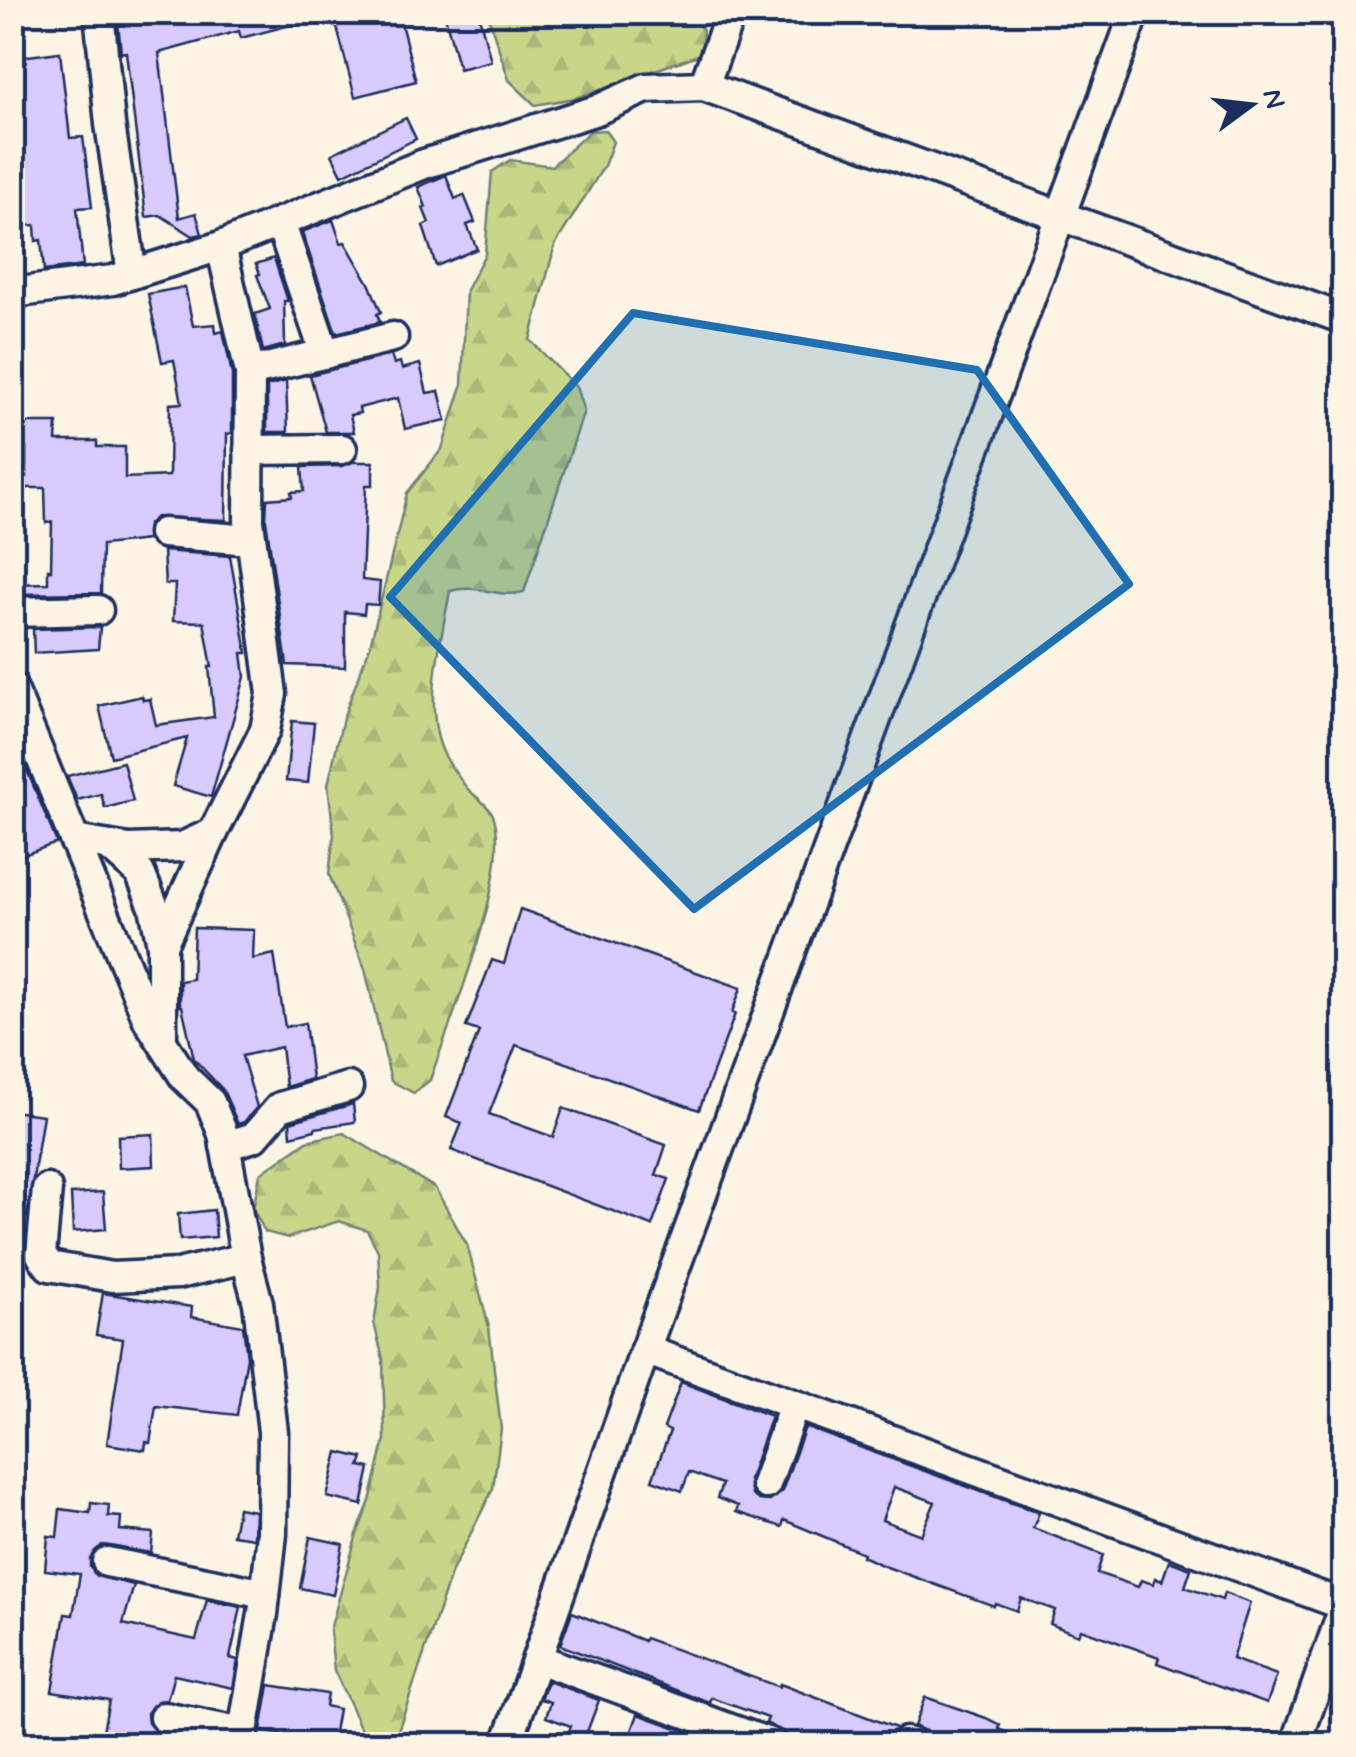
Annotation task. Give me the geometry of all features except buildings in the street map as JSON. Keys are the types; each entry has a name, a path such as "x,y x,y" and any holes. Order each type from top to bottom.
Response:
{"street":[{"path":"100,12 110,124 132,274"},
{"path":"704,86 731,12"},
{"path":"507,1744 645,1350 1135,12"},
{"path":"12,294 113,280 221,246 424,164 597,110 646,88 704,86 1344,319"},
{"path":"280,222 325,354"},
{"path":"162,945 265,730 272,694 251,540 250,372 221,246"},
{"path":"250,372 393,338"},
{"path":"250,450 342,449"},
{"path":"164,533 251,540"},
{"path":"12,612 98,610"},
{"path":"12,687 148,1020 184,1078 210,1102 225,1146 258,1303 273,1432 272,1534 242,1738 164,1717"},
{"path":"74,840 129,849 182,847 212,834"},
{"path":"108,845 140,872 154,907 162,945 162,1042"},
{"path":"225,1146 254,1137 280,1107 348,1087"},
{"path":"46,1189 41,1255 49,1266 112,1277 145,1276 178,1274 246,1258"},
{"path":"645,1350 1344,1607 1296,1744"},
{"path":"766,1484 794,1405"},
{"path":"108,1562 266,1594"},
{"path":"538,1659 772,1744"},
{"path":"905,1744 914,1744"}],"highlighted area":[{"path":"633,313 977,370 1129,584 694,909 390,597"}],"green space":[{"path":"487,13 689,13 703,30 701,54 575,98 535,105 509,80"},
{"path":"605,130 613,142 604,166 555,245 530,340 576,387 584,411 524,592 450,591 434,697 438,738 458,776 493,815 497,839 495,871 464,986 430,1080 414,1093 391,1081 365,969 329,874 334,835 328,785 343,718 370,646 407,493 442,449 462,386 466,290 485,254 492,172 510,160 552,166 590,131"},
{"path":"344,1133 435,1188 467,1245 489,1327 501,1429 493,1489 452,1571 398,1731 374,1740 360,1727 334,1670 330,1630 385,1439 383,1359 374,1323 380,1287 378,1251 367,1230 339,1221 288,1238 265,1232 253,1209 260,1174 307,1141"}]}
